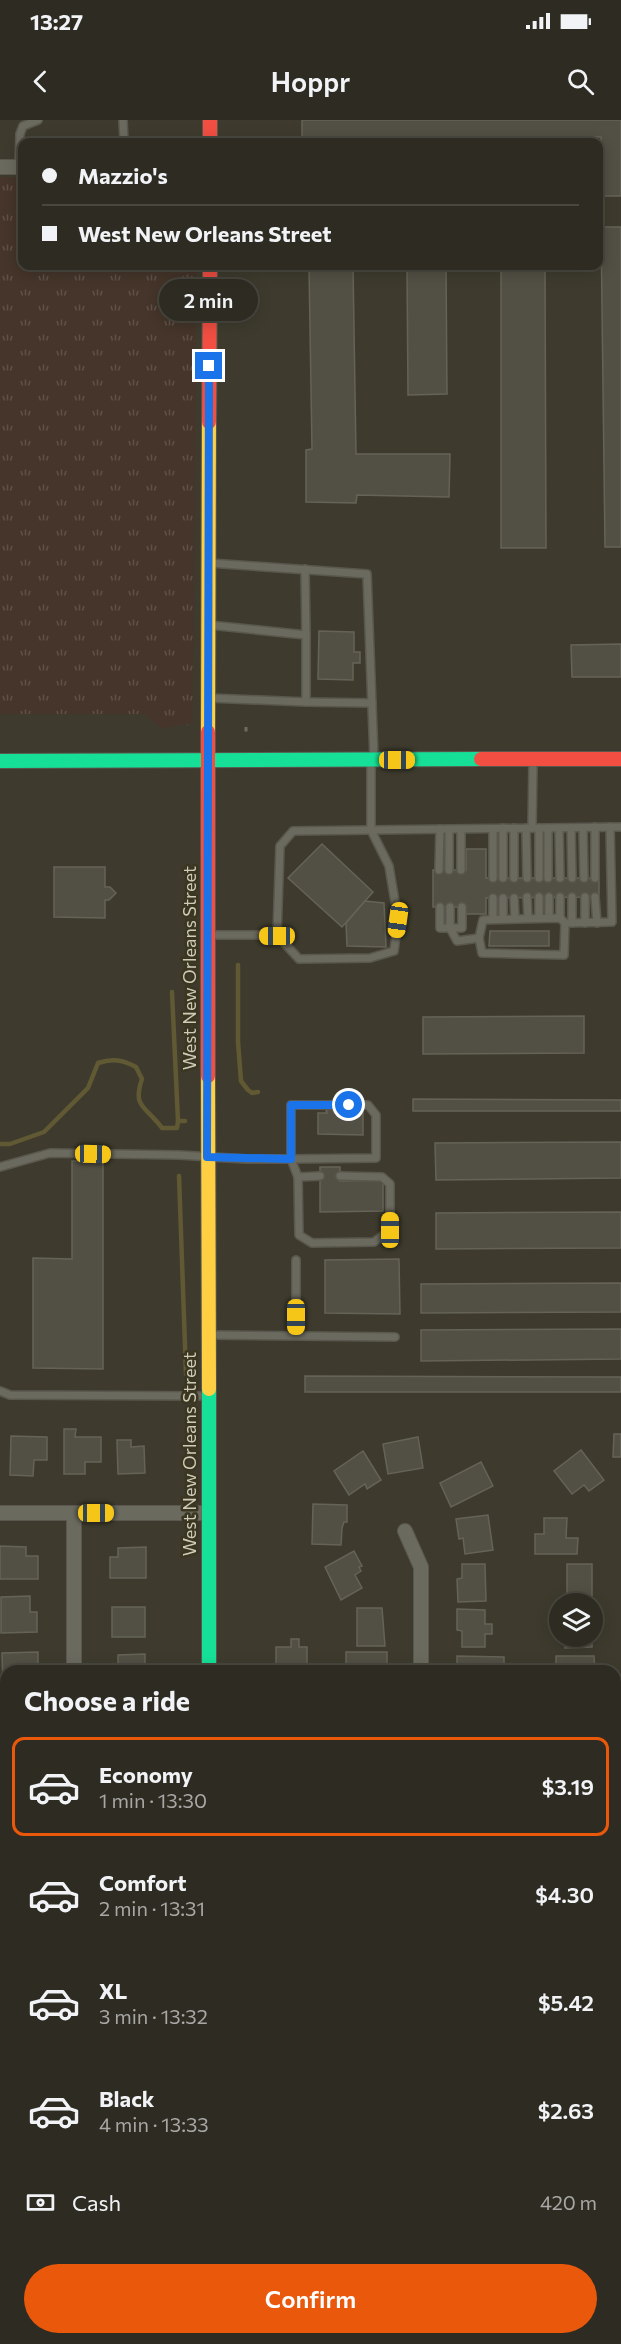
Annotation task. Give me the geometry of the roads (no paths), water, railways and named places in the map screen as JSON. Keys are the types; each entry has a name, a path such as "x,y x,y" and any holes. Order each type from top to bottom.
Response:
{"main road":[{"path":"210,120 210,138"},
{"name":"West New Orleans Street","path":"208,1665 207,935 210,760 210,270"},
{"path":"0,761 621,759"}],"street":[{"path":"0,167 18,167"},
{"path":"0,1513 208,1513"},
{"path":"74,1513 74,1665"},
{"path":"405,1531 421,1567 421,1665"}],"lane":[{"path":"20,138 23,126 38,120"},
{"path":"123,120 124,138"},
{"path":"207,935 277,936 299,959 370,958 394,951 398,920 389,866 371,830 373,760 367,574 209,563"},
{"path":"305,569 306,702"},
{"path":"209,625 306,635"},
{"path":"209,698 372,704"},
{"path":"527,878 532,828 533,759"},
{"path":"595,827 595,878"},
{"path":"560,897 565,921 564,955 482,953 479,938 483,920 549,918 565,921 585,923 612,922 610,827"},
{"path":"277,936 280,846 293,831 621,827"},
{"path":"493,828 493,878"},
{"path":"503,828 503,878"},
{"path":"514,828 514,878"},
{"path":"532,828 539,878"},
{"path":"548,828 548,878"},
{"path":"559,828 560,878"},
{"path":"571,828 572,878"},
{"path":"583,828 584,878"},
{"path":"439,870 440,829"},
{"path":"448,870 449,829"},
{"path":"461,829 461,870"},
{"path":"527,897 528,918"},
{"path":"539,897 539,918"},
{"path":"549,897 549,918"},
{"path":"565,921 572,897"},
{"path":"585,897 585,923"},
{"path":"595,897 597,922"},
{"path":"493,898 493,919"},
{"path":"502,898 503,918"},
{"path":"514,898 515,918"},
{"path":"440,907 440,928 462,928 462,907"},
{"path":"450,907 450,928 457,941 479,938"},
{"path":"0,1167 50,1153 291,1159 376,1158 376,1115 368,1105 291,1105 291,1159 297,1177 299,1235 312,1243 375,1242 390,1230 390,1184 382,1177 340,1176"},
{"path":"297,1177 320,1176"},
{"path":"296,1260 296,1335"},
{"path":"208,1335 395,1337"},
{"path":"0,1391 10,1395 208,1396"}],"waterway":[{"path":"238,965 238,1042 241,1081 252,1093 258,1092"},
{"path":"172,992 178,1121"},
{"path":"0,1144 10,1144 44,1132 88,1088 98,1063 113,1060 136,1067 142,1079 139,1089 142,1106 162,1128 177,1128 178,1121 185,1121"},
{"path":"179,1176 186,1374"}]}
